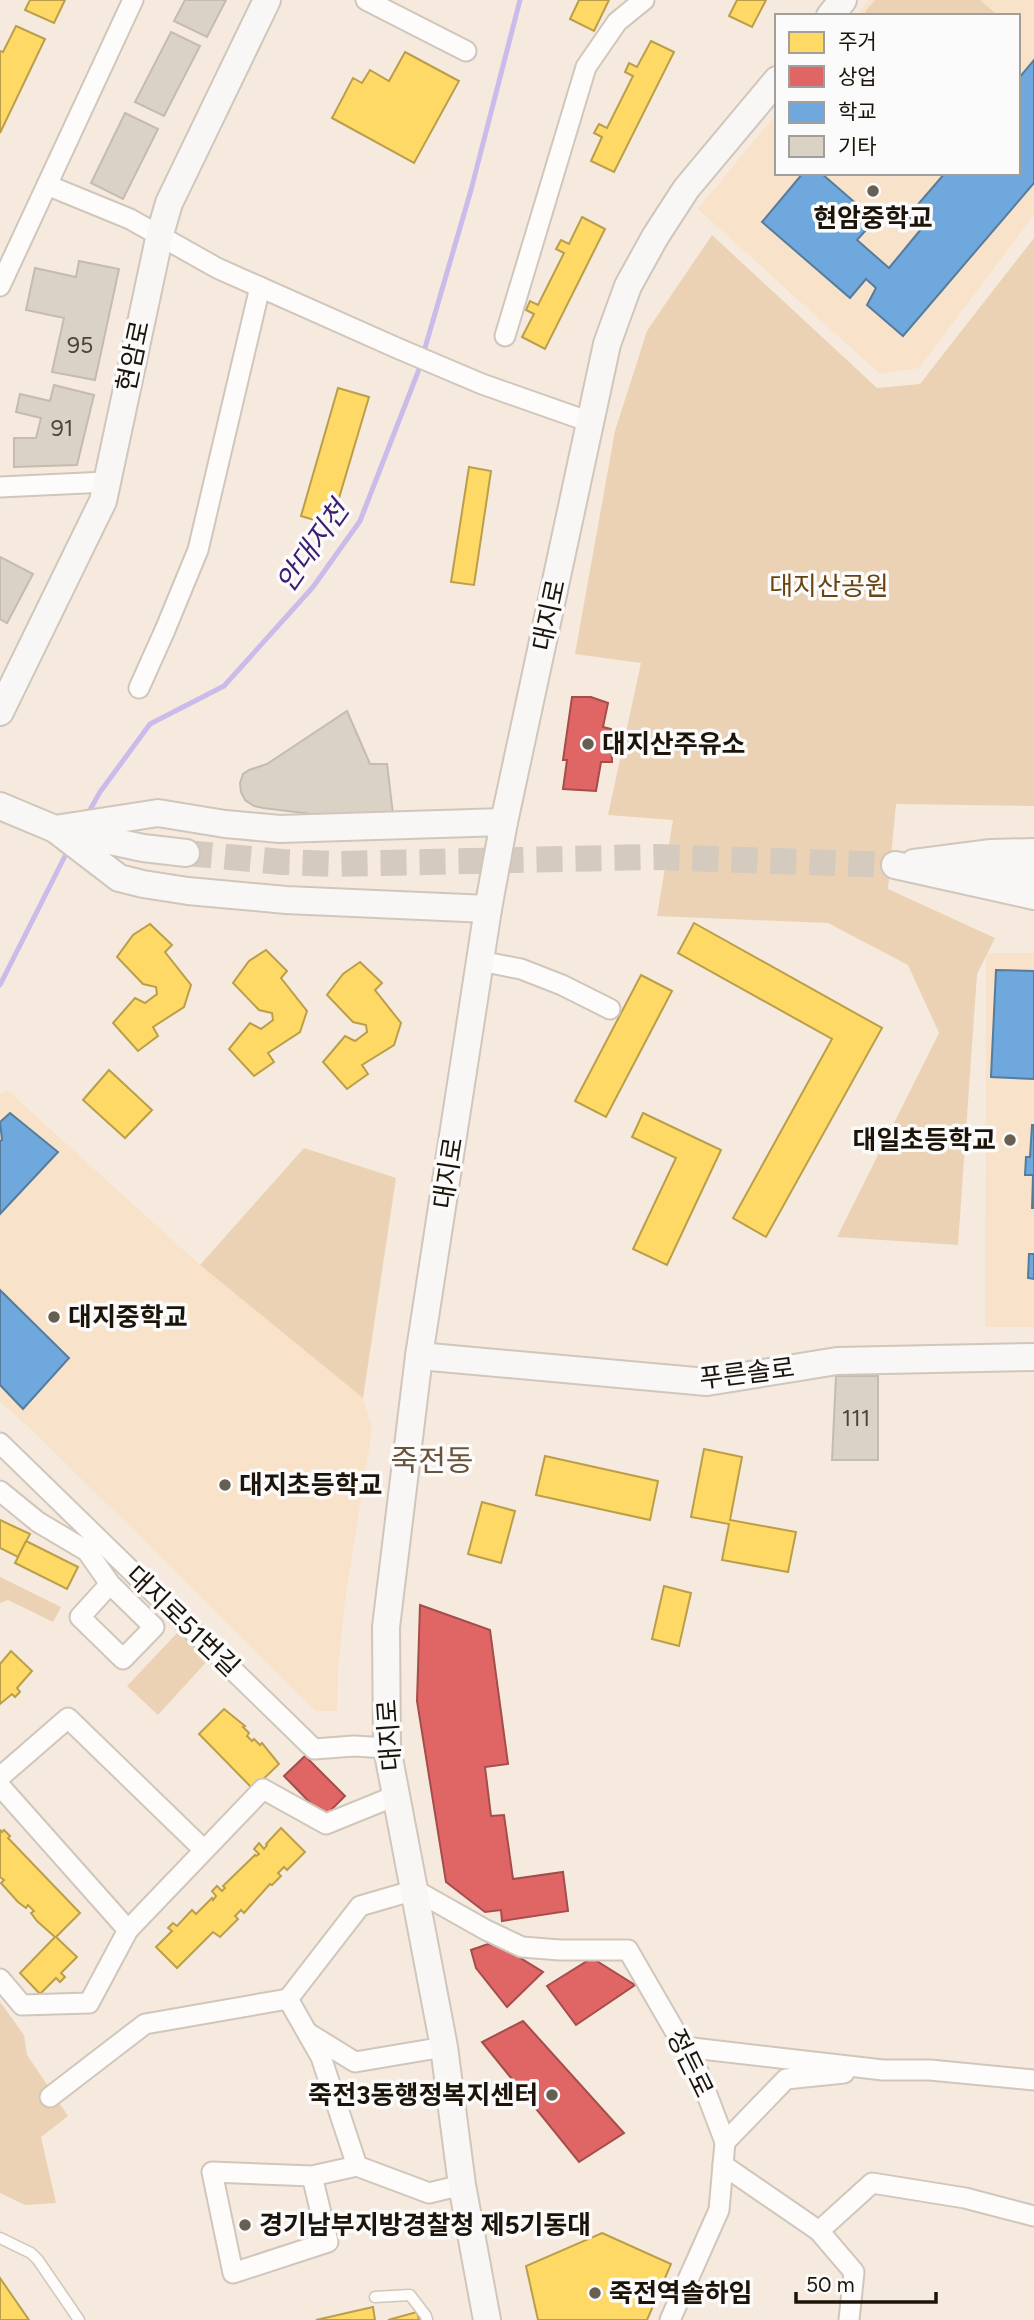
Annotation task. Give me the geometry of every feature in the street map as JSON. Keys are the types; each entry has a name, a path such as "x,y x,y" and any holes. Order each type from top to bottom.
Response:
{"street":[{"path":"0,286 133,0"},
{"name":"현암로","path":"0,712 103,501 169,202 267,0"},
{"path":"366,0 467,51"},
{"path":"505,336 586,68 618,22 644,0"},
{"path":"832,14 843,0"},
{"name":"대지로","path":"487,2320 462,2186 443,2047 387,1748 386,1627 419,1356 488,909 504,822 607,344 628,286 655,237 686,189 775,82"},
{"path":"47,185 130,219 217,268 397,348 482,384 590,422"},
{"path":"138,688 198,550 260,287"},
{"path":"0,487 106,482"},
{"path":"0,806 55,830 143,848 186,853"},
{"path":"55,830 158,813 225,824 280,829 504,822"},
{"path":"55,830 119,878 188,891 286,900 488,909"},
{"path":"895,865 991,853 1034,852"},
{"path":"895,865 1034,874"},
{"path":"895,865 1034,896"},
{"path":"480,961 521,969 562,985 610,1009"},
{"name":"푸른솔로","path":"419,1356 707,1382 837,1361 1034,1357"},
{"name":"대지로51번길","path":"0,1443 314,1749 354,1746 387,1748"},
{"path":"0,1491 38,1522 87,1551 110,1584"},
{"path":"0,1777 68,1718 204,1850"},
{"path":"0,1786 128,1930"},
{"path":"0,1979 22,2005 89,2003 128,1930 263,1789 326,1824 395,1796"},
{"path":"50,2097 145,2024 288,1999 360,1906 415,1890"},
{"name":"정든로","path":"415,1890 522,1947 628,1950 698,2071 725,2142 719,2210 670,2320"},
{"path":"288,1999 321,2057 357,2166"},
{"path":"307,2033 355,2062 443,2047"},
{"path":"684,2047 883,2070"},
{"path":"725,2142 786,2079 883,2070 930,2070 1034,2080"},
{"path":"723,2165 819,2231 854,2272 849,2320"},
{"path":"312,2176 328,2242 233,2273 212,2172 312,2176 357,2166 429,2193 462,2186"},
{"path":"819,2231 872,2183 965,2198 1034,2216"}],"lane":[{"path":"0,2238 31,2253 38,2260 79,2320"},
{"path":"375,2297 410,2295 427,2320"}],"shaded area":[{"name":"현암중학교","path":"869,0 1034,0 1034,215 919,368 880,374 698,209 775,115 775,175 1020,175 1020,14 858,14"},
{"name":"대일초등학교","path":"986,953 1034,953 1034,1327 985,1327"},
{"name":"대지초등학교","path":"7,1090 200,1265 363,1398 372,1429 345,1600 337,1711 316,1711 31,1429 0,1402 0,1094"}],"green space":[{"path":"875,0 980,0 995,13 994,14 864,14"},
{"name":"대지산공원","path":"712,235 877,388 920,384 1034,238 1034,806 896,804 888,889 995,938 977,974 958,1245 837,1237 939,1033 908,965 828,923 657,916 673,820 608,815 641,663 575,654 615,431 647,331"},
{"path":"304,1148 396,1178 363,1398 200,1265"},
{"path":"0,1577 61,1607 53,1622 8,1600 0,1603"},
{"path":"179,1631 209,1659 158,1715 127,1686"},
{"path":"0,2002 24,2035 27,2055 68,2116 41,2137 56,2203 25,2205 0,2193"}],"building: 주거":[{"path":"30,0 65,0 54,23 25,10"},
{"path":"579,0 609,0 594,31 570,19"},
{"path":"737,0 766,0 752,27 729,16"},
{"path":"16,26 45,39 0,133 0,51 3,52"},
{"path":"651,41 674,52 614,172 591,161 602,137 594,133 599,124 607,128 633,76 625,72 629,63 637,67"},
{"path":"405,52 459,81 414,163 332,118 353,78 362,83 370,70 389,81"},
{"path":"582,217 605,229 545,349 522,337 534,314 526,310 530,301 538,305 564,253 556,249 561,240 569,244"},
{"path":"338,388 369,397 331,525 301,516"},
{"path":"469,467 491,471 474,585 451,582"},
{"path":"694,923 882,1028 766,1237 733,1218 832,1039 678,953"},
{"path":"150,924 172,945 165,952 191,985 184,1007 153,1027 158,1036 138,1051 113,1023 135,998 145,1003 157,994 156,987 143,984 117,957 133,935"},
{"path":"266,950 287,971 281,978 307,1011 300,1032 268,1053 274,1062 254,1076 229,1049 250,1023 261,1029 273,1020 272,1013 259,1010 233,983 249,961"},
{"path":"360,962 382,983 375,990 401,1023 394,1045 362,1065 368,1074 347,1089 323,1062 345,1036 355,1041 367,1032 366,1025 353,1022 327,995 343,974"},
{"path":"641,975 672,991 606,1117 575,1101"},
{"path":"109,1070 152,1110 125,1138 83,1100"},
{"path":"643,1113 721,1150 667,1265 633,1249 676,1158 632,1137"},
{"path":"704,1449 742,1457 730,1520 796,1532 788,1572 722,1560 729,1524 691,1517"},
{"path":"545,1456 658,1481 650,1520 536,1495"},
{"path":"482,1502 515,1511 501,1563 468,1554"},
{"path":"0,1520 30,1534 18,1557 0,1548"},
{"path":"26,1541 78,1567 67,1589 15,1563"},
{"path":"664,1586 691,1593 679,1646 652,1639"},
{"path":"11,1651 32,1671 17,1688 20,1692 15,1697 12,1694 0,1704 0,1664"},
{"path":"224,1709 245,1726 243,1727 249,1733 247,1736 252,1741 254,1739 260,1745 262,1743 279,1764 253,1789 199,1734"},
{"path":"281,1828 305,1852 287,1870 284,1867 278,1873 281,1876 270,1884 244,1913 241,1910 235,1916 238,1919 220,1937 213,1932 177,1968 156,1947 172,1931 168,1928 173,1923 177,1926 192,1910 196,1914 212,1898 213,1900 216,1896 212,1891 217,1886 222,1891 225,1888 223,1886 259,1854 254,1849 259,1843 264,1849"},
{"path":"0,1830 10,1836 8,1838 80,1913 56,1937 77,1957 61,1973 65,1977 60,1982 56,1978 40,1994 20,1973 55,1937 37,1921 31,1913 34,1911 28,1905 26,1908 18,1902 1,1883 4,1880 0,1877"},
{"name":"죽전역솔하임","path":"602,2233 671,2264 647,2320 538,2320 526,2266"},
{"path":"0,2278 29,2320 0,2320"},
{"path":"373,2307 375,2320 316,2320"},
{"path":"417,2312 419,2320 388,2320"}],"building: 상업":[{"name":"대지산주유소","path":"572,697 591,697 608,703 603,727 611,729 612,762 601,762 596,791 563,789 567,760 563,760"},
{"path":"420,1605 490,1630 508,1764 485,1767 491,1816 504,1815 513,1879 563,1872 568,1911 502,1921 501,1910 485,1912 446,1882 417,1701"},
{"path":"305,1756 345,1796 324,1817 284,1776"},
{"path":"488,1944 504,1948 543,1972 507,2007 476,1968 471,1950"},
{"path":"592,1958 635,1985 576,2025 547,1986"},
{"path":"523,2021 624,2133 579,2162 482,2042"}],"building: 학교":[{"path":"1034,60 1034,183 903,336 867,305 876,288 866,279 850,298 762,222 801,175 823,175 875,220 857,240 889,268 922,228 908,216 943,175 1020,175 1020,77"},
{"path":"996,970 1034,971 1034,1079 991,1077"},
{"path":"10,1113 58,1152 0,1214 0,1122"},
{"path":"1032,1125 1034,1208 1033,1175 1025,1175 1026,1157 1030,1157"},
{"path":"1029,1254 1034,1254 1034,1279 1028,1278"},
{"path":"0,1290 69,1358 23,1409 0,1385"}],"building: 기타":[{"path":"185,0 226,0 207,37 174,21"},
{"path":"171,32 200,46 164,116 135,102"},
{"path":"125,113 158,129 123,199 91,183"},
{"path":"79,261 119,269 95,380 52,372 64,318 26,310 35,268 76,277"},
{"path":"54,385 94,395 77,465 14,467 14,438 36,438 41,418 16,412 20,394 50,401"},
{"path":"0,557 33,574 7,623 0,619"},
{"path":"347,711 370,764 387,764 393,814 328,816 263,808 245,800 240,783 243,774 267,764"},
{"path":"836,1376 878,1376 878,1460 832,1460"}],"waterway":[{"name":"안대지천","path":"86,817 100,792 150,724 224,686 313,587 360,521 418,372 471,190 520,0"},
{"name":"안대지천","path":"0,985 68,850"}],"tunnel":[{"path":"186,853 336,864 654,857 895,865"}],"place":[{"name":"현암중학교","path":"873,191"},
{"name":"대지산주유소","path":"588,744"},
{"name":"대일초등학교","path":"1010,1140"},
{"name":"대지중학교","path":"54,1317"},
{"name":"대지초등학교","path":"225,1485"},
{"name":"죽전3동행정복지센터","path":"552,2095"},
{"name":"경기남부지방경찰청 제5기동대","path":"245,2225"},
{"name":"죽전역솔하임","path":"595,2293"}],"district":[{"name":"죽전동","path":"432,1461"}]}
